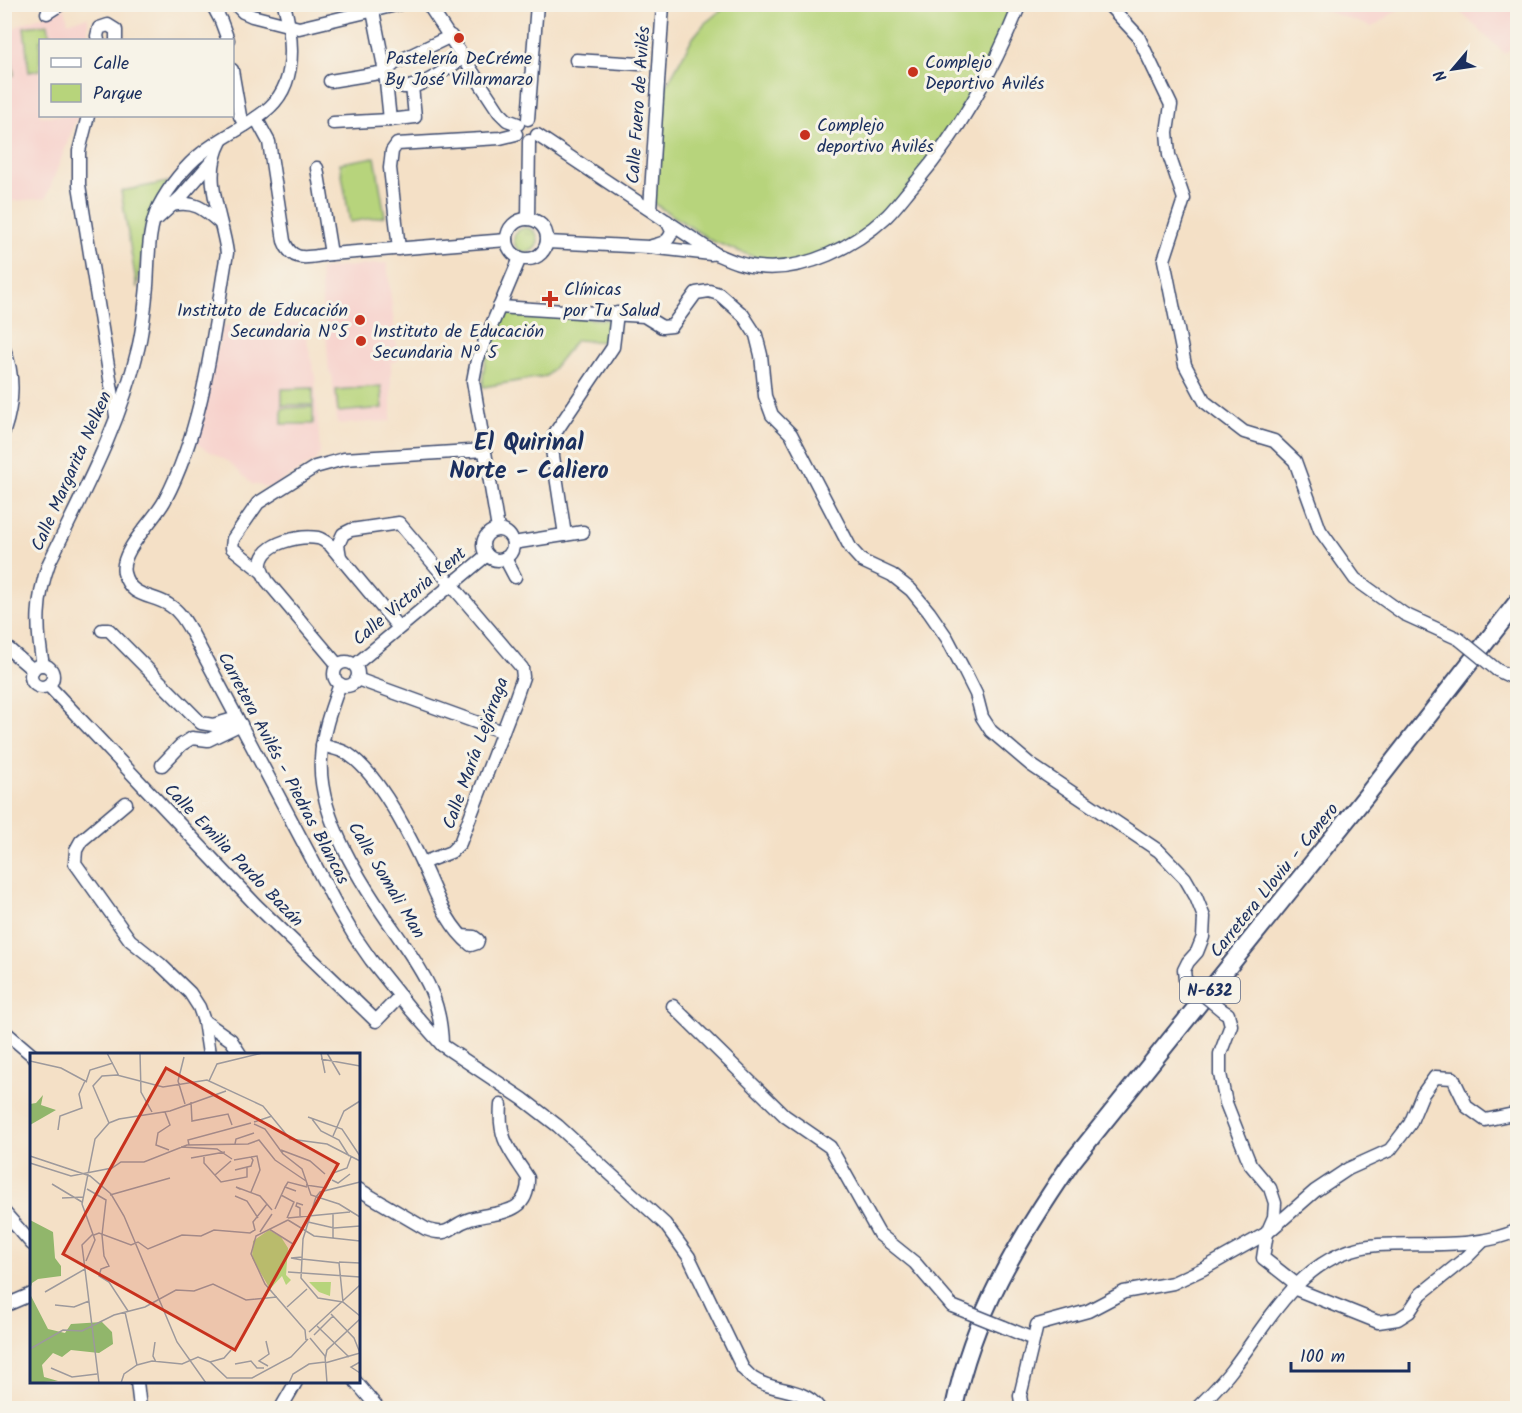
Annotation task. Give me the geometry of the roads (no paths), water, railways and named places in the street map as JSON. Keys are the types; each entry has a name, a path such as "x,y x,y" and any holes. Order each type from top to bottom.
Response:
{"highway":[{"name":"Carretera Lloviu - Canero","path":"954,1408 961,1374 980,1320 1005,1266 1036,1214 1071,1163 1366,796 1518,601"}],"street":[{"path":"212,4 228,39"},
{"path":"235,4 243,12 252,16 299,28 400,4"},
{"path":"221,141 271,106 284,88 291,60 290,26 284,4"},
{"path":"428,4 499,112 507,120 521,126"},
{"path":"521,126 537,4"},
{"name":"Calle Fuero de Avilés","path":"650,209 663,4"},
{"name":"Calle Fuero de Avilés","path":"521,126 522,140 533,138 650,209 716,254 737,263 761,268 780,267 825,257 848,246 871,230 888,215 932,163 982,89 1007,38 1020,4"},
{"path":"1108,4 1137,36 1171,105 1167,132 1169,155 1184,199 1164,260 1185,365 1205,402 1244,432 1274,441 1295,461 1320,530 1355,579 1404,614 1459,639 1497,670 1518,680"},
{"path":"373,11 386,75 390,120"},
{"path":"98,39 99,28 108,25 116,30 116,39"},
{"path":"386,75 395,63 451,36"},
{"path":"330,81 386,75 403,87 412,86 423,83 464,57"},
{"path":"576,60 640,64"},
{"path":"234,82 240,116 250,121 269,142 284,241 288,252 295,257 507,240"},
{"path":"333,123 415,117 412,86"},
{"path":"88,117 79,151 79,184 117,420"},
{"path":"399,249 390,168 392,151 397,144 500,138 533,121 537,126 533,138 528,219"},
{"name":"Carretera Avilés - Piedras Blancas","path":"221,141 213,160 212,183 214,201 227,253 199,408 166,500 127,554 123,570 127,582 140,594 170,606 180,615 192,633 355,937 411,1010 442,1045 523,1099 558,1126 665,1224 689,1257 743,1369 753,1379 806,1396 819,1408"},
{"name":"Calle Margarita Nelken","path":"38,668 38,599 43,579 117,420 130,380 139,346 147,287 149,242 159,207 177,178 201,153 221,141"},
{"path":"155,221 194,183 213,160"},
{"path":"317,168 331,254"},
{"path":"171,206 183,203 198,205 220,223"},
{"path":"528,219 540,225 545,231 547,242 541,254 534,258 520,258 512,252 507,240 509,230 521,220 528,219"},
{"path":"649,247 670,238 672,231 667,221"},
{"path":"547,242 649,247 716,254"},
{"path":"498,529 473,381 477,360 520,258"},
{"path":"499,307 644,316 662,327 672,326 696,293 709,291 719,294 743,315 756,335 761,355 765,396 772,415 791,434 851,549 862,561 892,575 911,590 929,612 966,672 976,694 982,717 991,731 1031,765 1159,851 1185,878 1196,897 1204,917 1203,937 1197,952 1184,970 1185,980 1228,1014 1231,1024 1220,1054 1220,1074 1226,1103 1250,1164 1270,1188 1275,1203 1274,1217 1267,1233 1263,1258 1295,1286 1378,1322 1398,1319 1409,1312 1421,1294 1483,1241"},
{"path":"565,535 551,443 555,433 613,347 617,313"},
{"path":"4,349 12,387 10,412 4,431"},
{"path":"109,376 130,380"},
{"path":"262,572 237,553 231,544 233,539 258,503 315,467 344,459 484,450"},
{"path":"340,557 338,545 343,534 351,530 399,523 451,585"},
{"path":"498,529 508,533 513,543 511,554 505,558 494,559 487,555 483,545 484,538 493,530 498,529"},
{"path":"513,543 583,532"},
{"path":"337,664 267,581 262,572 261,562 266,553 275,546 286,541 309,537 320,538 330,545 399,628"},
{"name":"Calle Victoria Kent","path":"355,665 487,555"},
{"path":"505,558 515,577"},
{"name":"Calle María Lejárraga","path":"422,863 451,852 460,843 523,677 522,668 451,585"},
{"path":"102,630 109,630 201,723 213,725 239,721"},
{"path":"4,645 38,668"},
{"path":"347,661 355,665 358,672 357,679 351,685 340,684 334,676 337,664 347,661"},
{"name":"Calle Emilia Pardo Bazán","path":"38,668 31,678 36,685 43,687 48,685 256,905 376,1021 400,996"},
{"path":"357,679 503,732"},
{"name":"Calle Somali Man","path":"340,684 325,728 322,745 321,782 328,814 367,888 430,986 442,1045"},
{"path":"162,765 181,745 192,738 208,740 239,721"},
{"path":"322,745 346,752 362,765 401,822 437,899 462,936"},
{"path":"126,803 81,841 76,850 75,863 130,940 160,964 190,993 204,1021 209,1053"},
{"path":"673,1006 785,1116 830,1147 879,1234 915,1263 952,1306 1033,1339"},
{"path":"411,1010 437,1012 427,1028"},
{"path":"204,1021 231,1040 239,1053"},
{"path":"4,1032 30,1053"},
{"path":"1022,1408 1020,1396 1037,1325 1088,1311 1124,1292 1173,1283 1267,1233 1315,1191 1348,1169 1390,1150 1410,1124 1422,1095 1435,1077 1453,1078 1467,1107 1485,1120 1518,1113"},
{"path":"360,1190 436,1233 445,1233 466,1220 500,1215 514,1208 526,1194 528,1178 504,1141 500,1121 501,1105"},
{"path":"4,1212 30,1242"},
{"path":"1197,1408 1230,1373 1295,1286 1325,1261 1349,1251 1375,1245 1483,1241 1518,1230"},
{"path":"4,1306 30,1295"},
{"path":"137,1383 140,1408"},
{"path":"281,1408 295,1383"},
{"path":"357,1383 378,1408"}],"place":[{"name":"Pastelería DeCréme By José Villarmarzo","path":"459,38"},
{"name":"Complejo Deportivo Avilés","path":"913,72"},
{"name":"Complejo deportivo Avilés","path":"805,135"},
{"name":"Clínicas por Tu Salud","path":"550,299"},
{"name":"Instituto de Educación Secundaria Nº5","path":"360,320"},
{"name":"Instituto de Educación Secundaria Nº 5","path":"361,341"}],"district":[{"name":"El Quirinal Norte - Caliero","path":"529,456"}]}
